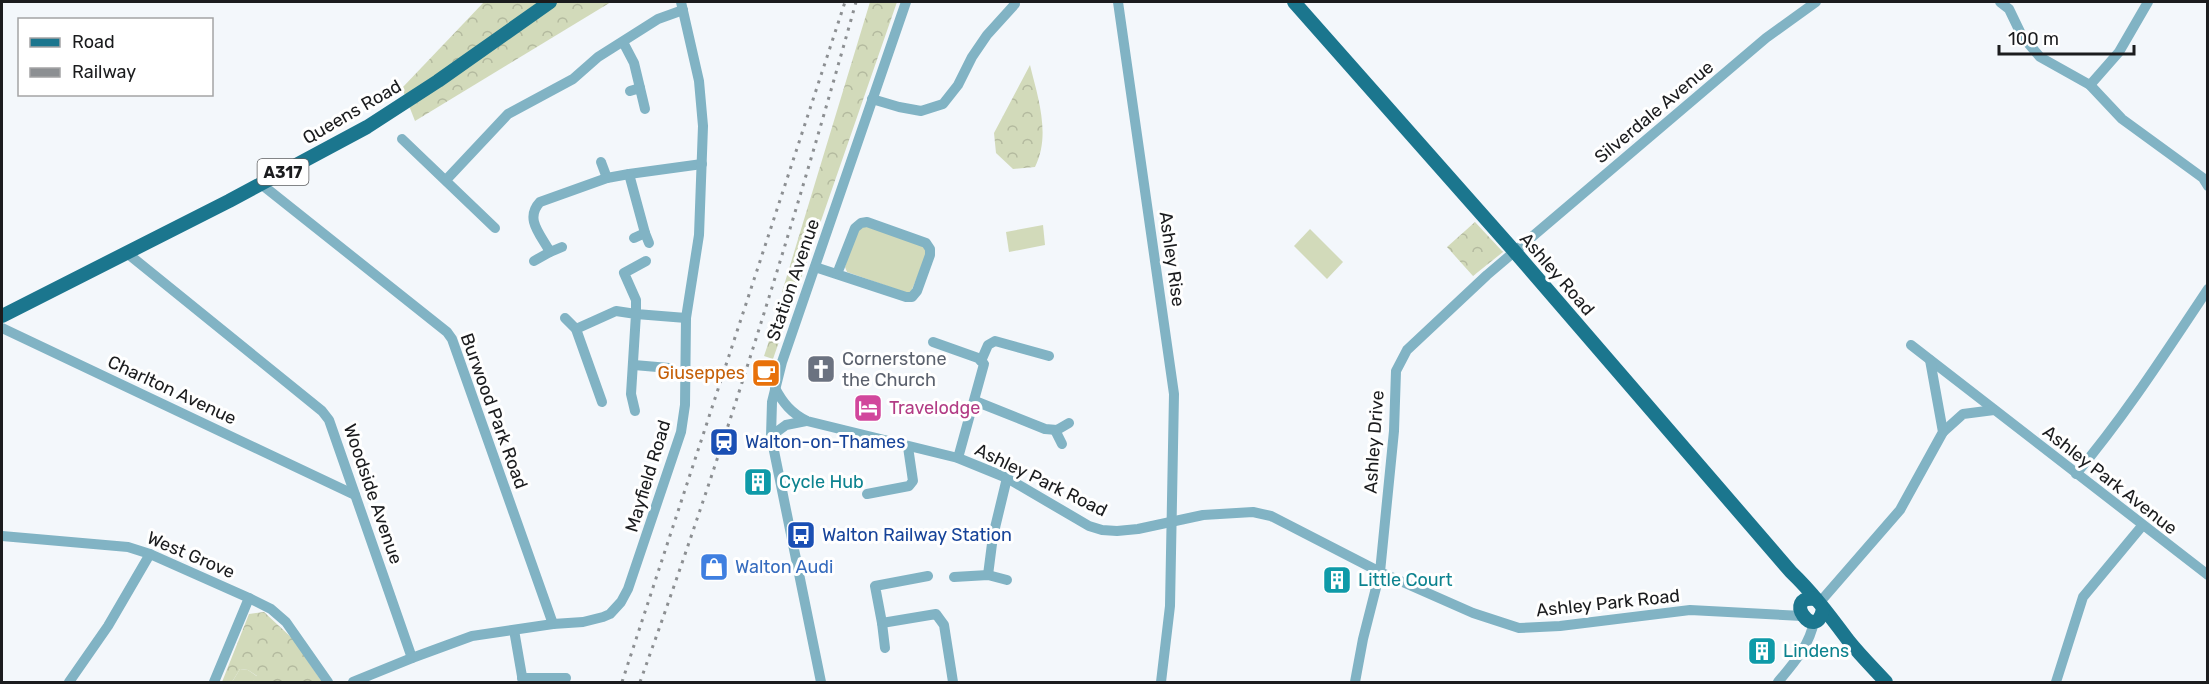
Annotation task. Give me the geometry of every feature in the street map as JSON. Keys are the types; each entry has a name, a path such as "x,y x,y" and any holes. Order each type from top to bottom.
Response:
{"main road":[{"name":"Queens Road","path":"2,316 368,127 550,2"},
{"name":"Ashley Road","path":"1294,2 1515,252 1791,572 1811,610 1849,642 1887,682"}],"street":[{"name":"Station Avenue","path":"821,682 770,425 775,388 906,2"},
{"name":"Ashley Rise","path":"1118,2 1174,394 1170,606 1161,682"},
{"name":"Silverdale Avenue","path":"1515,252 1767,38 1816,2"},
{"path":"2000,2 2009,9 2022,36 2040,57 2090,85 2122,119 2203,178 2208,186"},
{"path":"2090,85 2119,52 2148,2"},
{"path":"872,99 921,111 943,104 958,85 972,57 987,35 1015,4"},
{"path":"446,180 508,114 573,79 598,57 682,6"},
{"name":"Mayfield Road","path":"354,682 472,636 583,622 610,614 621,602 634,576 681,432 686,396 686,318 699,235 703,126 699,81 682,6"},
{"path":"623,42 634,63 635,89 645,109"},
{"path":"402,139 495,228"},
{"path":"602,162 607,178"},
{"path":"550,252 532,218 534,209 540,202 607,178 702,164"},
{"path":"629,174 643,238"},
{"name":"Burwood Park Road","path":"261,184 447,332 452,339 553,624"},
{"path":"815,267 906,297 912,297 917,291 930,249 926,243 867,222 861,223 855,228 837,274"},
{"path":"534,261 562,247"},
{"name":"Ashley Drive","path":"1355,682 1380,572 1394,431 1396,371 1407,350 1515,252"},
{"name":"Woodside Avenue","path":"127,253 322,411 330,420 412,658"},
{"path":"635,411 630,394 634,365 636,300 624,273 646,261"},
{"path":"2076,474 2120,418 2208,289"},
{"path":"576,329 616,311 686,318"},
{"path":"565,318 576,329 602,402"},
{"name":"Charlton Avenue","path":"2,328 356,495"},
{"path":"981,361 988,345 995,341 1049,356"},
{"path":"933,342 984,364 958,458"},
{"name":"Ashley Park Avenue","path":"1911,345 2208,575"},
{"path":"1930,360 1943,432"},
{"path":"634,365 669,368"},
{"name":"Ashley Park Road","path":"775,388 783,403 807,421 958,458 1007,478 1089,526 1118,531 1203,515 1253,512 1271,516 1380,572 1473,613 1519,628 1560,626 1690,610 1777,616 1811,610"},
{"path":"975,400 1045,429 1055,430 1069,423"},
{"path":"1778,682 1800,654 1812,630 1811,610 1900,510 1943,432 1963,414 1994,410"},
{"path":"771,436 786,425 807,421"},
{"path":"1055,430 1062,444"},
{"path":"867,494 909,486 913,481 908,447"},
{"path":"328,482 348,475"},
{"path":"988,575 993,536 1007,478"},
{"path":"2056,682 2084,597 2142,526"},
{"name":"West Grove","path":"2,536 120,546 150,554 249,598 271,609 286,622 328,682"},
{"path":"69,682 108,626 150,554"},
{"path":"954,577 988,575 1007,580"},
{"path":"885,648 875,586 928,576"},
{"path":"214,682 249,598"},
{"path":"882,623 936,614 944,626 953,682"},
{"path":"514,630 523,680 566,678"}],"green space":[{"path":"484,2 611,2 415,121 402,88"},
{"path":"870,2 897,2 773,359 764,356 785,293 782,292"},
{"path":"1030,65 1042,116 1040,155 1035,167 1013,169 996,153 994,133"},
{"path":"1475,222 1503,252 1473,276 1447,247"},
{"path":"864,225 925,246 928,252 910,294 847,272 845,267 857,229"},
{"path":"1043,225 1045,245 1009,252 1006,232"},
{"path":"1310,229 1343,262 1327,279 1294,246"},
{"path":"264,612 293,639 322,682 252,682 257,676 248,670 240,669 232,682 222,682 249,614"},
{"path":"240,669 248,670 258,677 252,682 232,682"}],"railway":[{"path":"622,682 845,2"},
{"path":"640,682 699,513 754,344 807,173 856,2"}],"place":[{"name":"Cornerstone the Church","path":"821,369"},
{"name":"Giuseppes","path":"766,373"},
{"name":"Travelodge","path":"868,408"},
{"name":"Walton-on-Thames","path":"724,442"},
{"name":"Cycle Hub","path":"758,482"},
{"name":"Walton Railway Station","path":"801,535"},
{"name":"Walton Audi","path":"714,567"},
{"name":"Little Court","path":"1337,580"},
{"name":"Lindens","path":"1762,651"}]}
